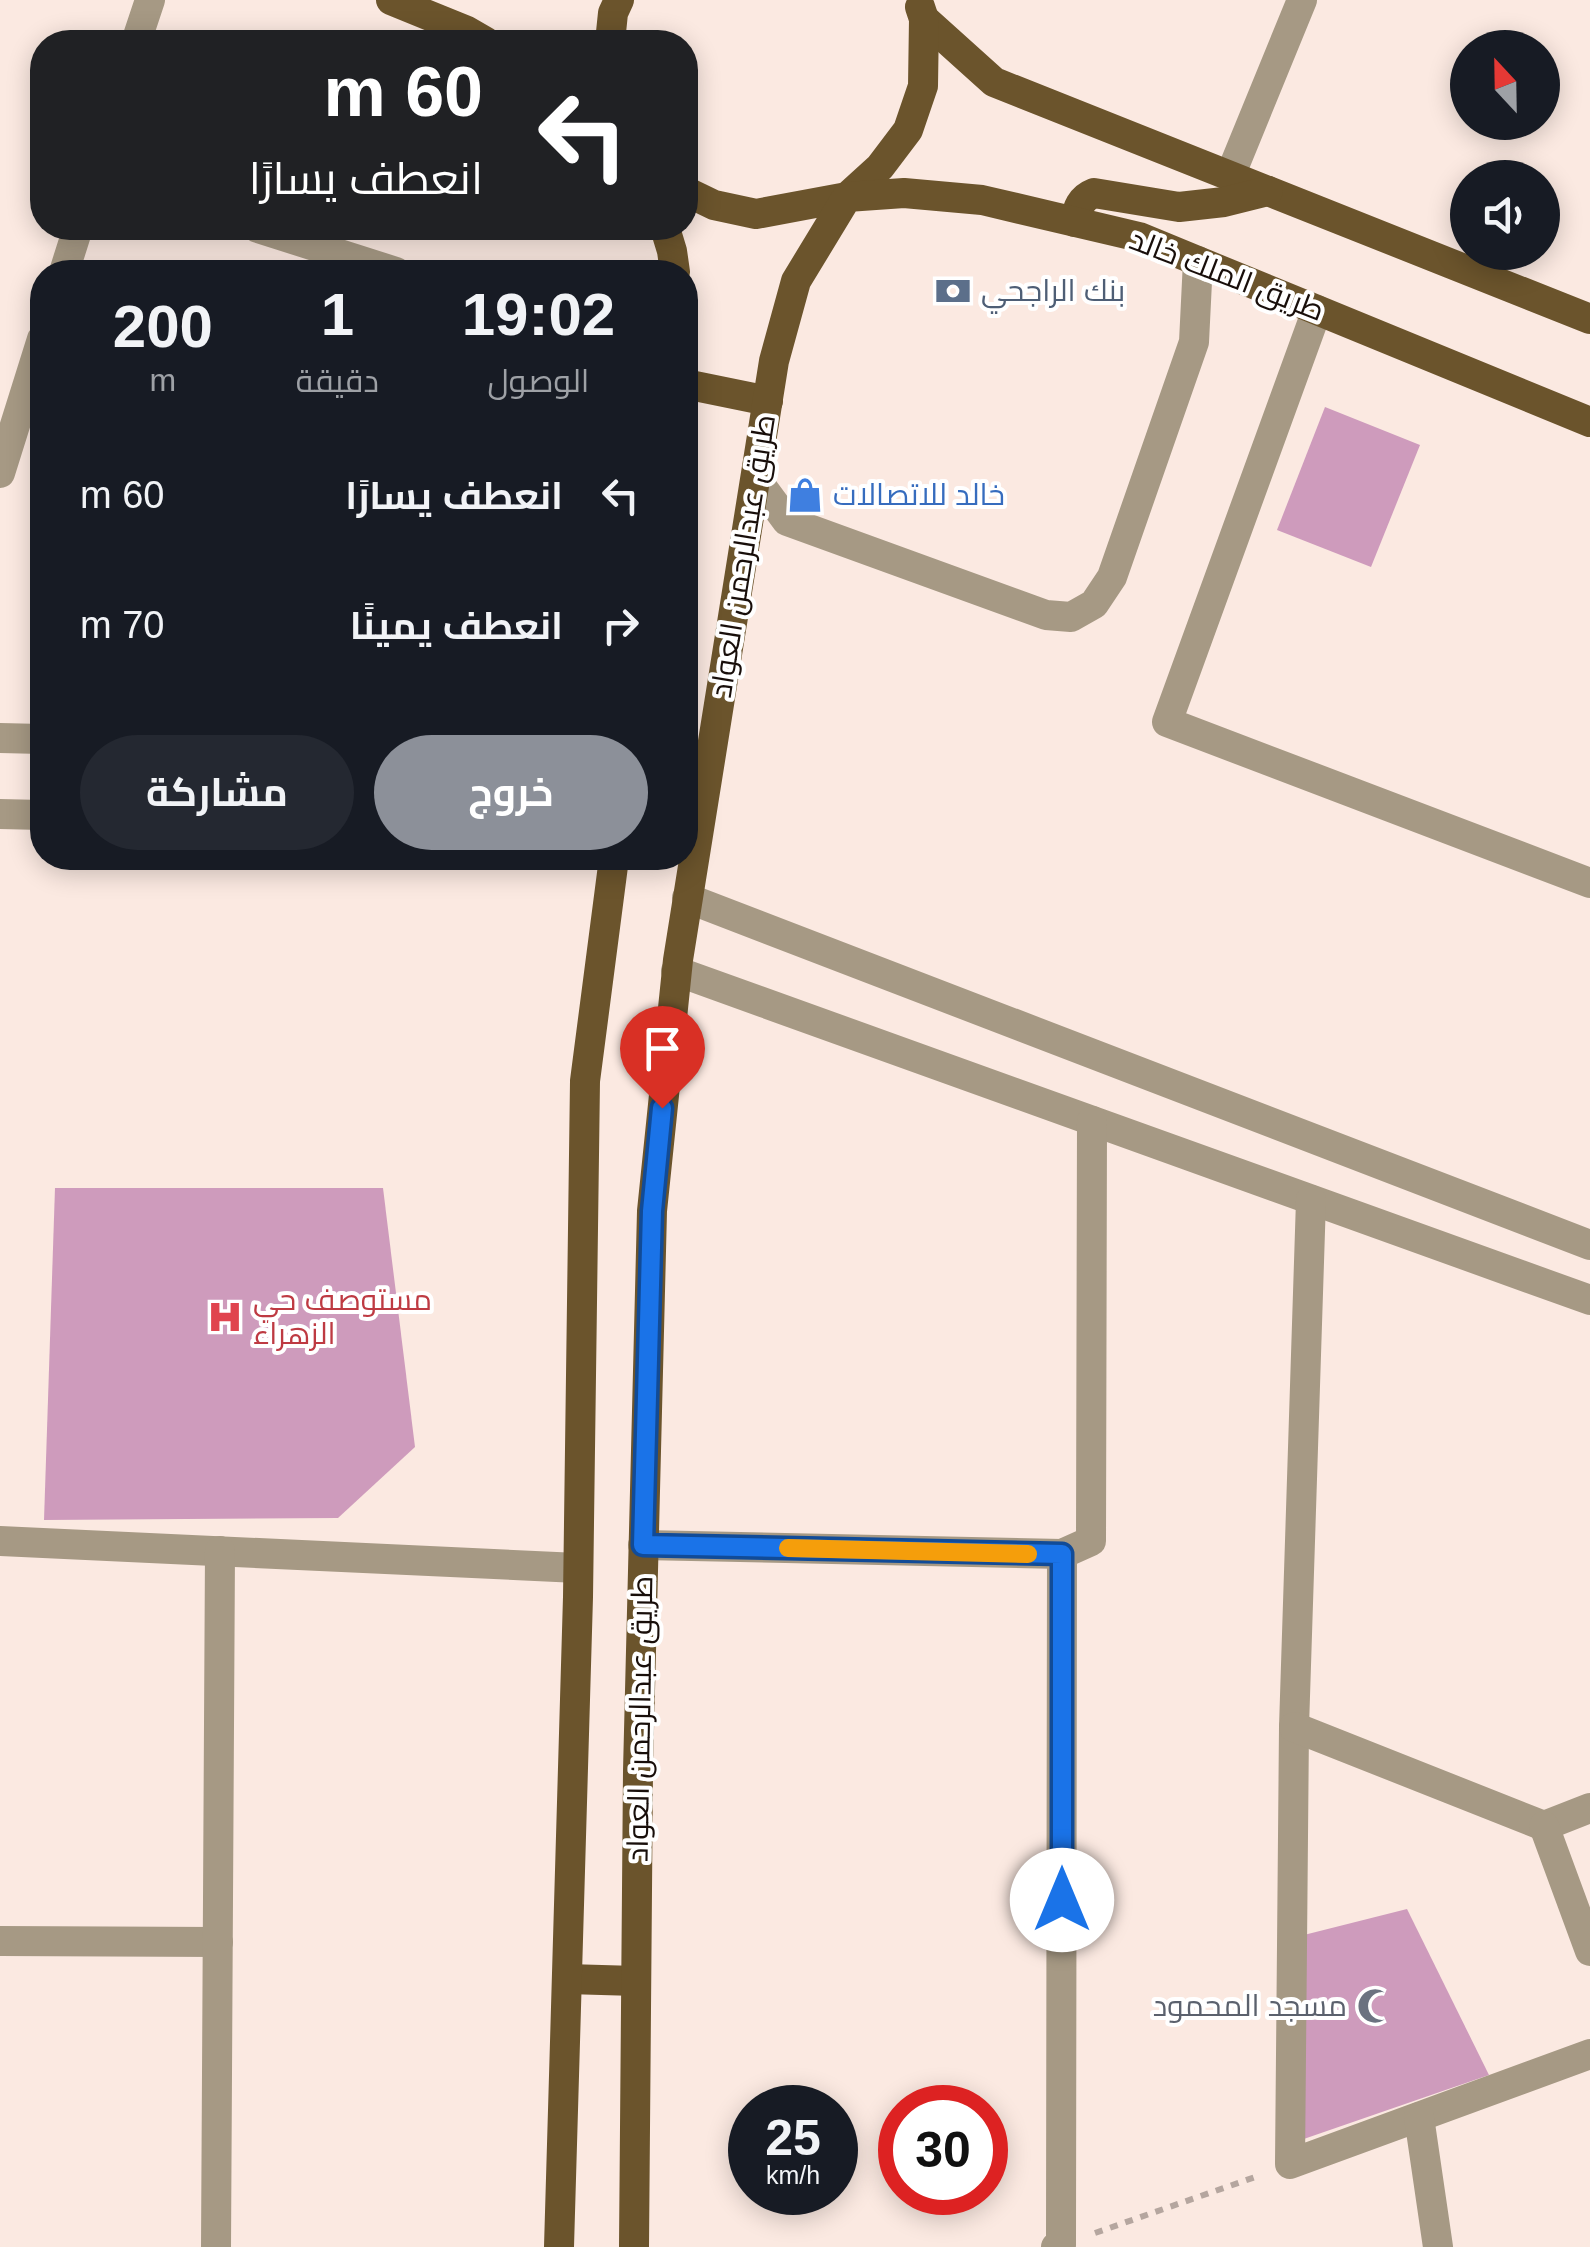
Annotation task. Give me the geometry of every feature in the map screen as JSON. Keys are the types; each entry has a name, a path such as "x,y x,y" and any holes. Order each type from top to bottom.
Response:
{"main road":[{"path":"391,0 464,30"},
{"path":"611,30 619,0"},
{"path":"920,9 994,82 1590,319"},
{"name":"طريق عبدالرحمن العواد","path":"698,831 774,361 796,281 847,197 880,168 908,130 924,86 920,9"},
{"path":"1075,222 1082,202 1094,193 1179,208 1268,191"},
{"name":"طريق الملك خالد","path":"698,197 756,214 847,197 904,192 982,200 1140,237 1590,422"},
{"path":"698,387 768,401"},
{"path":"559,2247 578,1568 585,1080 612,870"},
{"name":"طريق عبدالرحمن العواد","path":"634,2247 638,1770 652,1211 676,971 692,870"},
{"path":"567,1979 636,1981"}],"street":[{"path":"140,30 150,0"},
{"path":"1230,176 1302,0"},
{"path":"296,240 358,260"},
{"path":"756,480 787,521 1046,615 1071,618 1094,604 1112,576 1125,540 1194,342 1198,261"},
{"path":"1317,310 1166,722 1590,883"},
{"path":"0,473 30,377"},
{"path":"0,738 30,739"},
{"path":"0,814 30,815"},
{"path":"687,898 1590,1245"},
{"path":"676,971 1590,1300"},
{"path":"643,1545 1062,1554 1091,1541 1092,1121"},
{"path":"1311,1200 1294,1728 1290,2164 1590,2054"},
{"path":"0,1541 578,1568"},
{"path":"216,2247 220,1552"},
{"path":"1058,2246 1062,1554"},
{"path":"1294,1728 1544,1826 1590,1808"},
{"path":"1544,1826 1590,1951"},
{"path":"0,1941 218,1942"},
{"path":"1420,2117 1438,2247"}],"path":[{"path":"1058,2246 1290,2164"}],"building":[{"path":"1325,407 1420,445 1371,567 1277,530"},
{"name":"مستوصف حي الزهراء","path":"55,1188 383,1188 415,1447 338,1518 44,1520"},
{"name":"مسجد المحمود","path":"1407,1909 1489,2075 1298,2141 1292,1938"}],"slow traffic":[{"path":"788,1548 1028,1554"}],"place":[{"name":"بنك الراجحي","path":"953,291"},
{"name":"خالد للاتصالات","path":"805,495"},
{"name":"مستوصف حي الزهراء","path":"225,1317"},
{"name":"مسجد المحمود","path":"1375,2006"}],"route":[{"path":"662,1108 652,1211 643,1545 1062,1554 1062,1900"}]}
